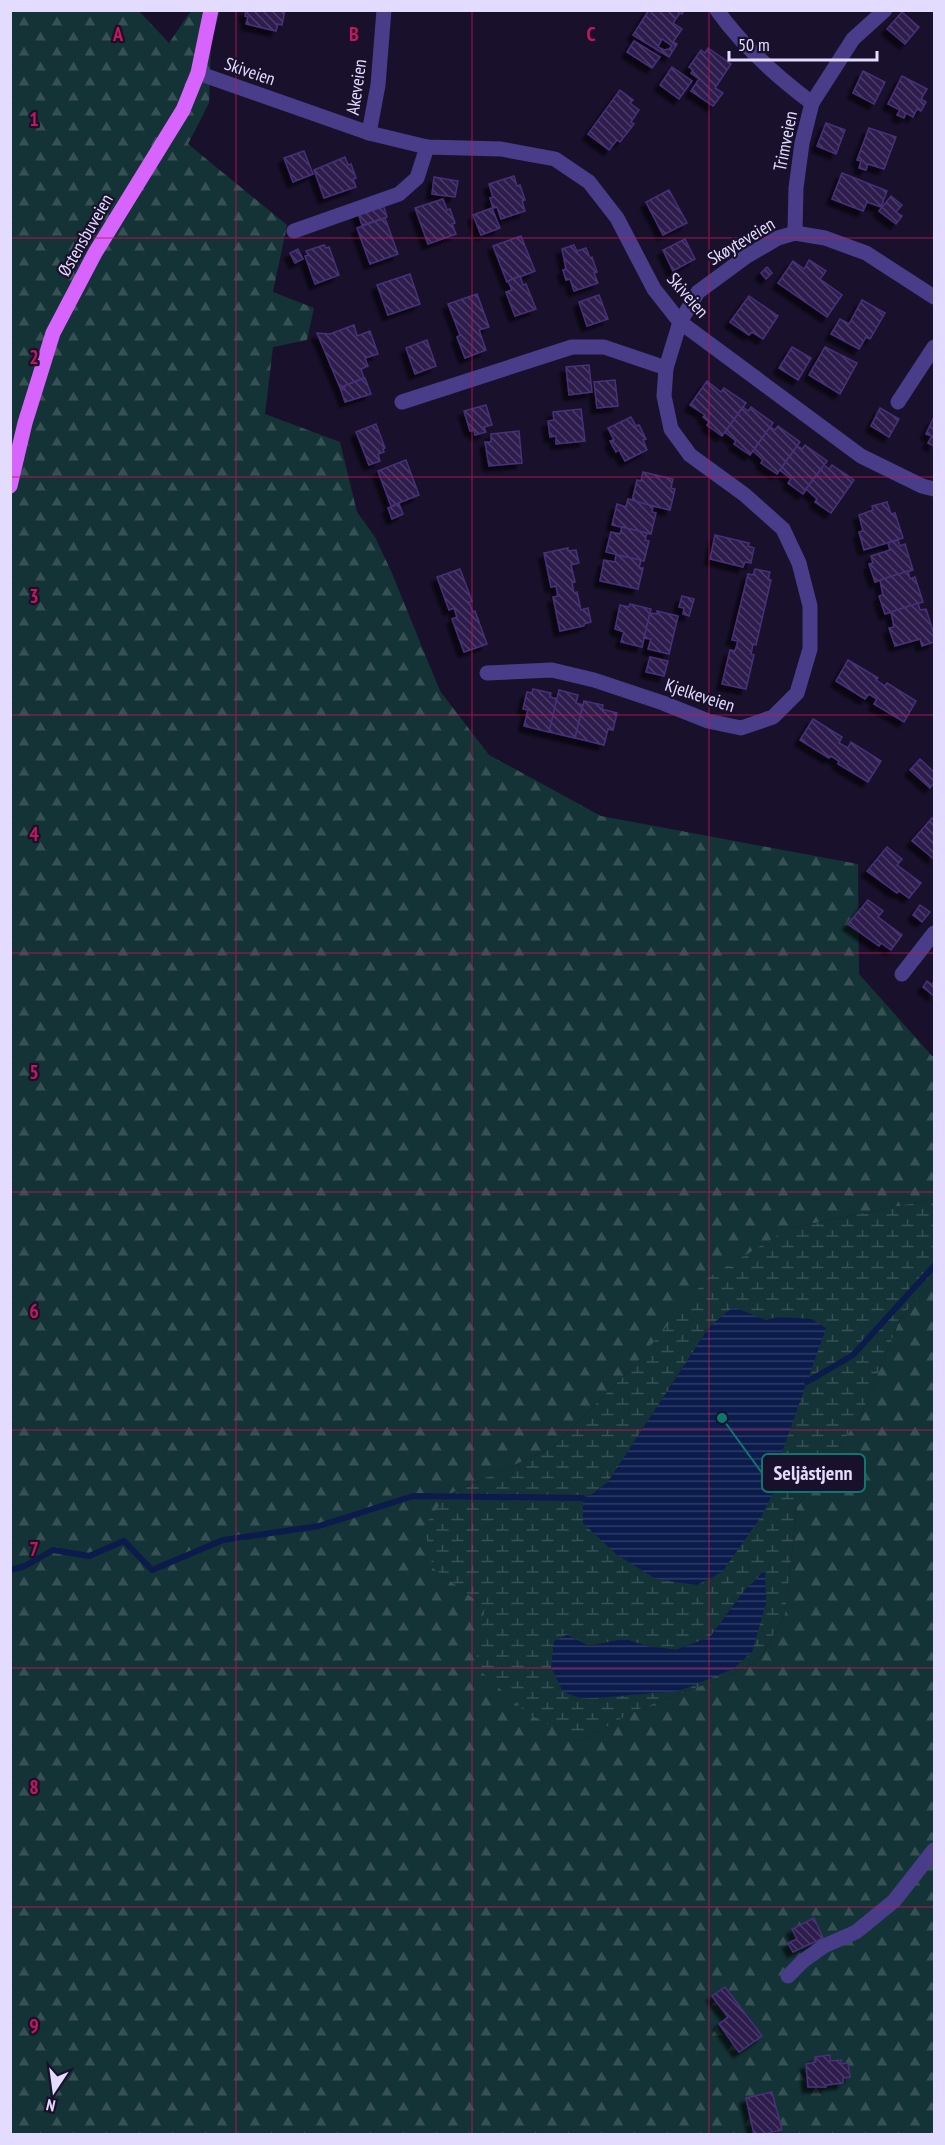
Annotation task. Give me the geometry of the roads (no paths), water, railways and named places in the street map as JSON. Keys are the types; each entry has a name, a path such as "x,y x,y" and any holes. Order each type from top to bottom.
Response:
{"main road":[{"name":"Østensbuveien","path":"10,486 25,423 53,333 96,253 183,110 198,73 211,10"}],"street":[{"name":"Akeveien","path":"369,133 378,85 384,10"},
{"path":"717,10 734,34 781,80 812,103"},
{"name":"Trimveien","path":"795,233 796,188 812,103 853,39 885,10"},
{"name":"Skiveien","path":"198,73 369,133 427,147 501,149 555,159 589,182 617,218 654,289 680,322 861,456 922,486 934,489"},
{"path":"294,231 399,194 417,178 427,147"},
{"name":"Skøyteveien","path":"680,322 698,292 767,244 795,233 825,238 866,253 934,297"},
{"name":"Kjelkeveien","path":"487,673 552,670 594,680 708,721 741,728 774,717 798,693 810,649 810,606 799,563 783,529 746,495 690,455 671,429 664,396 666,368 680,322"},
{"path":"402,402 572,347 604,347 666,368"},
{"path":"898,402 934,347"},
{"path":"902,974 934,933"},
{"path":"788,1976 803,1961 824,1946 856,1932 894,1901 934,1850"}],"water":[{"path":"733,1307 766,1320 779,1317 812,1319 826,1328 782,1452 779,1481 761,1517 722,1572 697,1585 656,1579 616,1554 583,1523 583,1498 593,1494 608,1482 710,1326"},
{"path":"765,1570 766,1603 752,1652 733,1669 679,1691 583,1699 563,1692 551,1667 554,1641 567,1635 589,1646 624,1639 647,1646 677,1650 710,1637 745,1590"}],"waterway":[{"path":"807,1382 853,1355 934,1266"},
{"path":"10,1570 25,1566 53,1550 89,1556 124,1541 152,1570 223,1540 319,1526 413,1496 583,1498"}],"place":[{"name":"Seljåstjenn","path":"722,1418"}]}
